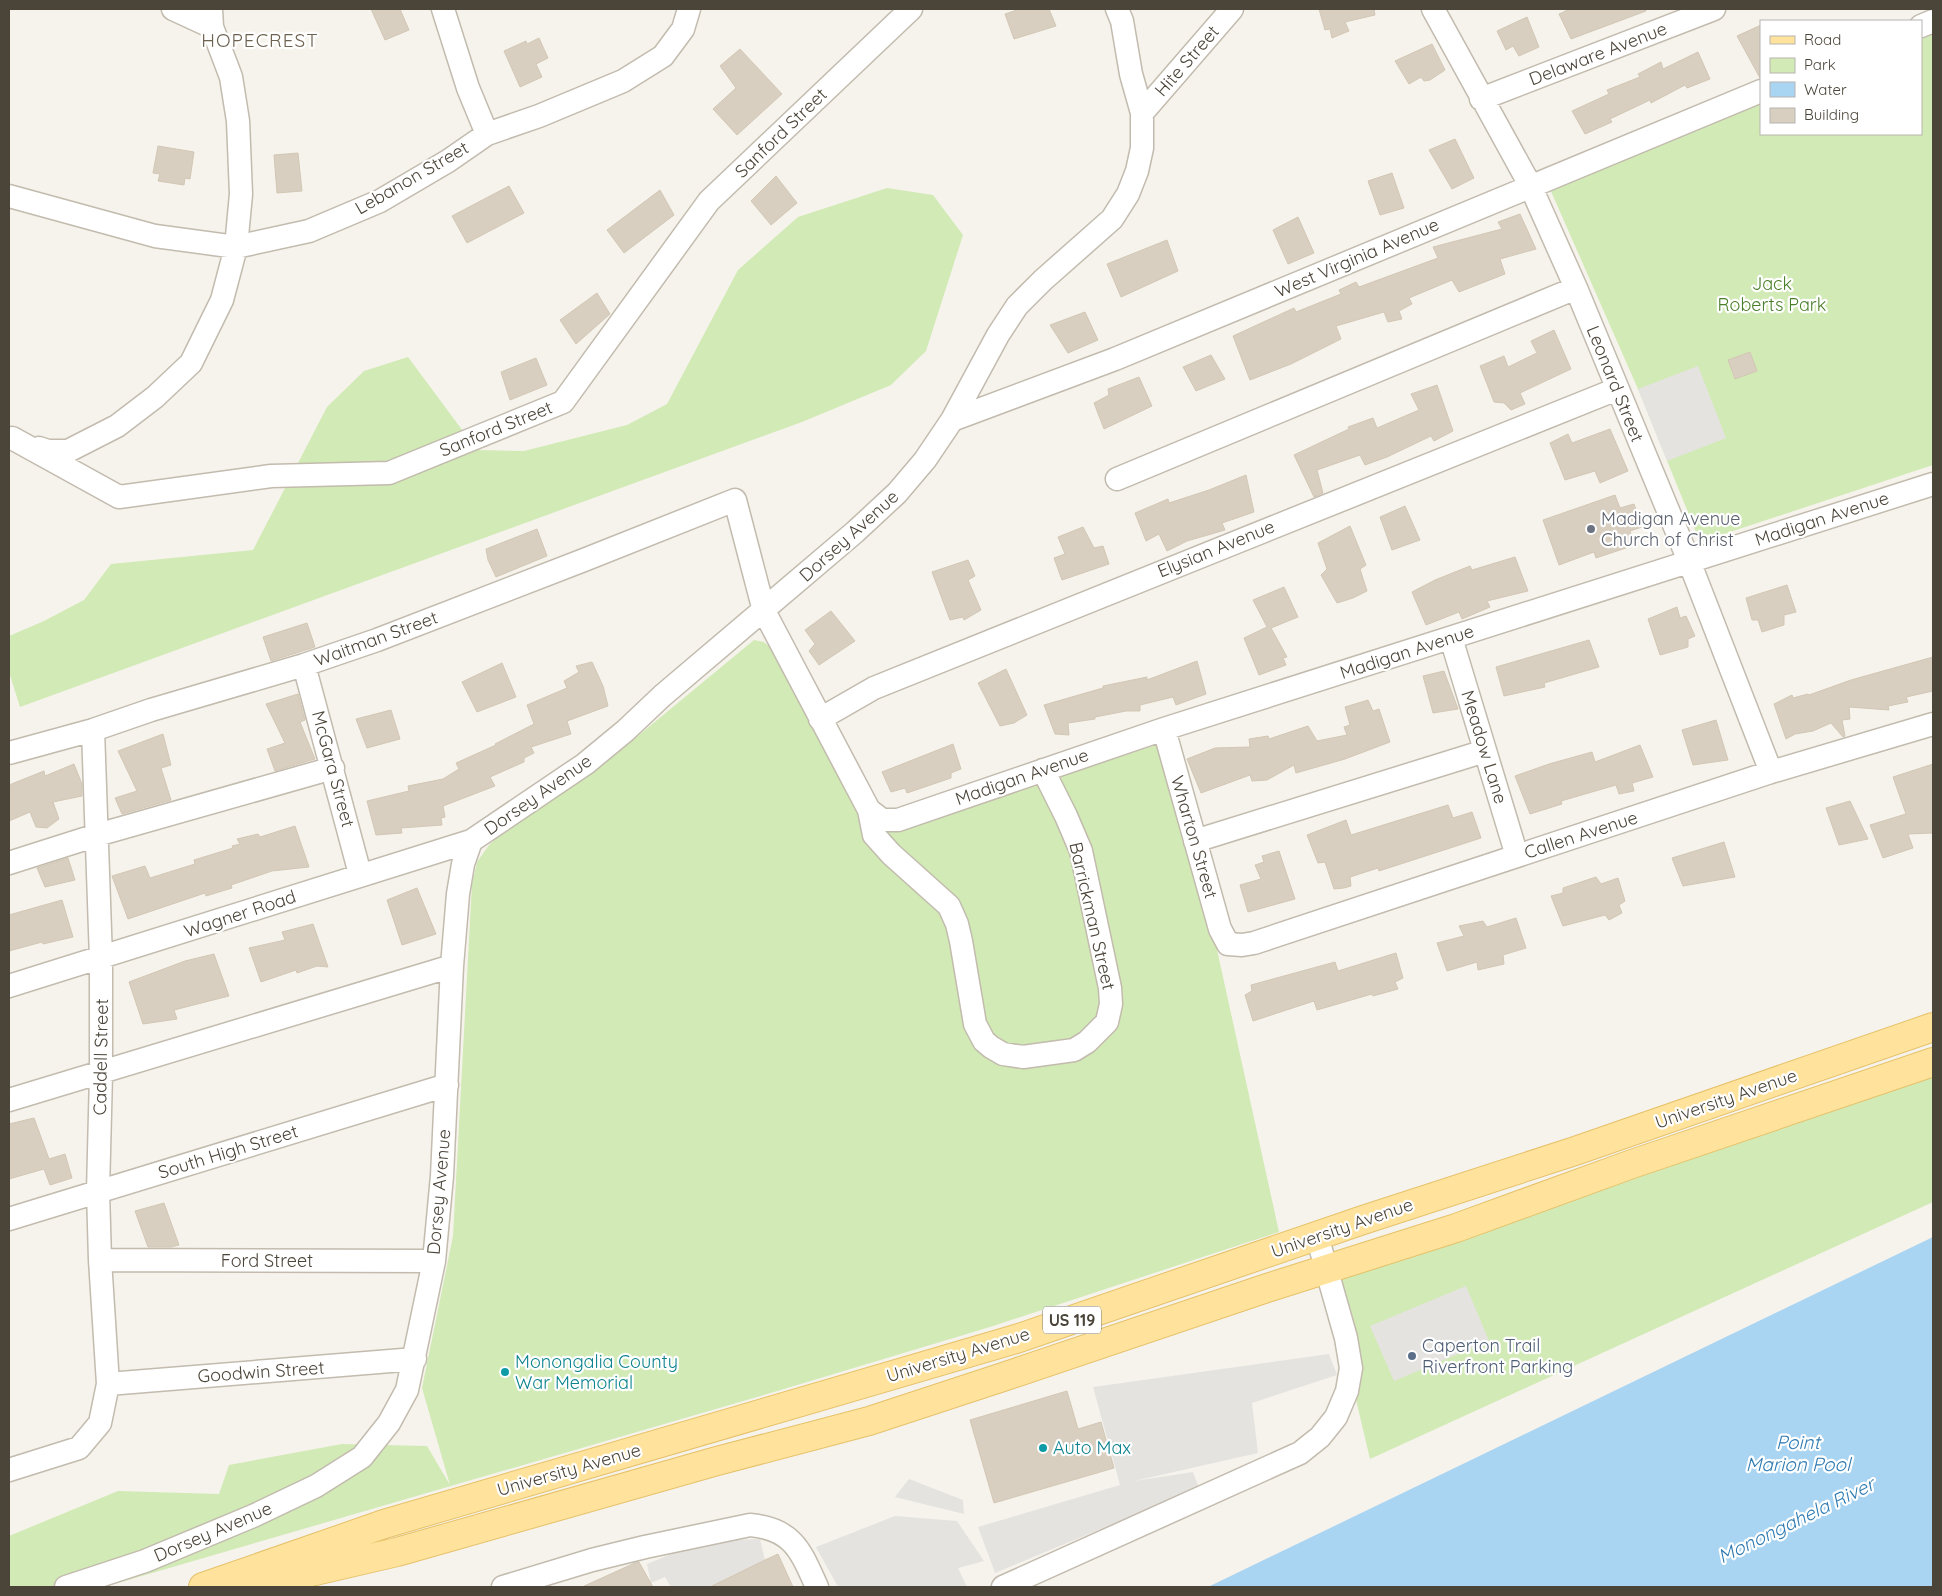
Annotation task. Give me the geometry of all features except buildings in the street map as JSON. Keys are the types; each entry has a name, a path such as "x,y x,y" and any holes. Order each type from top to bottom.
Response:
{"main road":[{"name":"University Avenue","path":"203,1587 384,1524 1016,1339 1317,1236 1575,1151 1933,1027"},
{"name":"University Avenue","path":"245,1587 397,1552 717,1461 868,1421 1326,1269 1456,1228 1632,1164 1814,1104 1933,1062"}],"street":[{"path":"10,437 48,451 68,451 117,426 155,397 191,363 222,300 236,247 241,194 238,121 230,78 212,18 173,9"},
{"path":"443,9 468,88 487,134"},
{"name":"Lebanon Street","path":"9,196 155,236 236,247 309,231 380,201 448,161 487,134 539,116 623,81 663,56 683,29 689,9"},
{"name":"Sanford Street","path":"10,437 119,497 271,476 389,473 563,402 709,201 911,9"},
{"name":"Dorsey Avenue","path":"66,1587 145,1561 253,1516 316,1486 362,1457 389,1423 407,1390 415,1360 434,1261 442,1176 452,966 458,894 463,864 471,841 585,764 625,731 662,696 855,532 897,493 926,460 952,420 998,335 1017,306 1043,280 1112,219 1128,194 1137,171 1142,148 1142,113 1122,21 1117,9"},
{"name":"Hite Street","path":"1142,113 1232,9"},
{"name":"Leonard Street","path":"1433,9 1530,185 1576,288 1689,562 1770,772"},
{"name":"Delaware Avenue","path":"1482,99 1714,9"},
{"name":"West Virginia Avenue","path":"952,420 1115,358 1760,91"},
{"path":"1117,479 1576,288"},
{"name":"Elysian Avenue","path":"820,720 874,688 1617,389"},
{"name":"Madigan Avenue","path":"876,815 898,820 1164,729 1933,484"},
{"name":"Barrickman Street","path":"735,500 764,611 820,720 876,815 874,835 891,854 949,906 957,924 961,941 975,1024 984,1041 1003,1054 1022,1057 1074,1050 1087,1042 1107,1022 1111,1004 1110,988 1081,851 1043,770"},
{"name":"Waitman Street","path":"9,753 94,730 304,665 377,640 735,500"},
{"name":"Meadow Lane","path":"1451,638 1517,856"},
{"name":"McGara Street","path":"304,665 360,874"},
{"name":"Callen Avenue","path":"1228,944 1254,944 1770,772 1933,724"},
{"name":"Wharton Street","path":"1164,729 1220,929 1228,944"},
{"name":"Caddell Street","path":"9,1470 79,1448 100,1423 108,1384 100,1260 98,1191 101,958 94,730"},
{"path":"1195,841 1485,751"},
{"path":"9,863 97,835 333,768"},
{"name":"Wagner Road","path":"9,986 360,874 471,841"},
{"path":"9,1100 101,1074 452,966"},
{"name":"South High Street","path":"9,1219 447,1085"},
{"path":"1003,1587 1300,1453 1320,1438 1336,1417 1347,1391 1351,1368 1346,1338 1317,1236"},
{"name":"Ford Street","path":"100,1260 434,1261"},
{"name":"Goodwin Street","path":"108,1384 415,1360"},
{"path":"503,1587 592,1560 750,1525 766,1526 794,1543 805,1559 817,1587"}],"green space":[{"name":"Jack Roberts Park","path":"1933,29 1933,465 1700,542 1638,389 1550,189 1760,101 1760,135 1922,135 1922,34"},
{"path":"887,188 933,195 963,235 926,351 891,385 802,422 20,707 9,672 9,636 44,621 84,600 111,564 253,550 327,407 364,371 408,357 477,450 524,451 627,425 667,404 738,270 798,217"},
{"path":"754,640 764,642 773,650 863,817 1032,785 1159,744 1214,936 1279,1232 990,1327 774,1392 104,1587 9,1587 9,1536 118,1491 219,1494 229,1465 342,1444 427,1446 450,1485 422,1388 453,1236 472,884 477,862 489,845 502,833 558,796 639,735"},
{"path":"1933,1061 1933,1202 1370,1459 1325,1269"}],"shaded area":[{"path":"1698,366 1726,438 1667,461 1638,389"},
{"path":"1466,1286 1489,1341 1394,1381 1370,1326"},
{"path":"1329,1354 1337,1375 1252,1403 1258,1453 1134,1481 1193,1472 1199,1488 995,1573 978,1527 1120,1485 1093,1387"},
{"path":"909,1479 963,1500 964,1514 895,1497"},
{"path":"895,1516 957,1521 984,1561 958,1568 967,1587 838,1587 816,1547"},
{"path":"760,1539 765,1560 710,1587 671,1587 665,1577 651,1583 647,1564 681,1550 727,1540"}],"water":[{"name":"Point Marion Pool","path":"1933,1237 1933,1587 1208,1587"}],"place":[{"name":"Madigan Avenue Church of Christ","path":"1591,529"},
{"name":"Caperton Trail Riverfront Parking","path":"1412,1356"},
{"name":"Monongalia County War Memorial","path":"505,1372"},
{"name":"Auto Max","path":"1043,1448"}],"district":[{"name":"HOPECREST","path":"260,40"}],"water label":[{"name":"Monongahela River","path":"1796,1520"}]}
